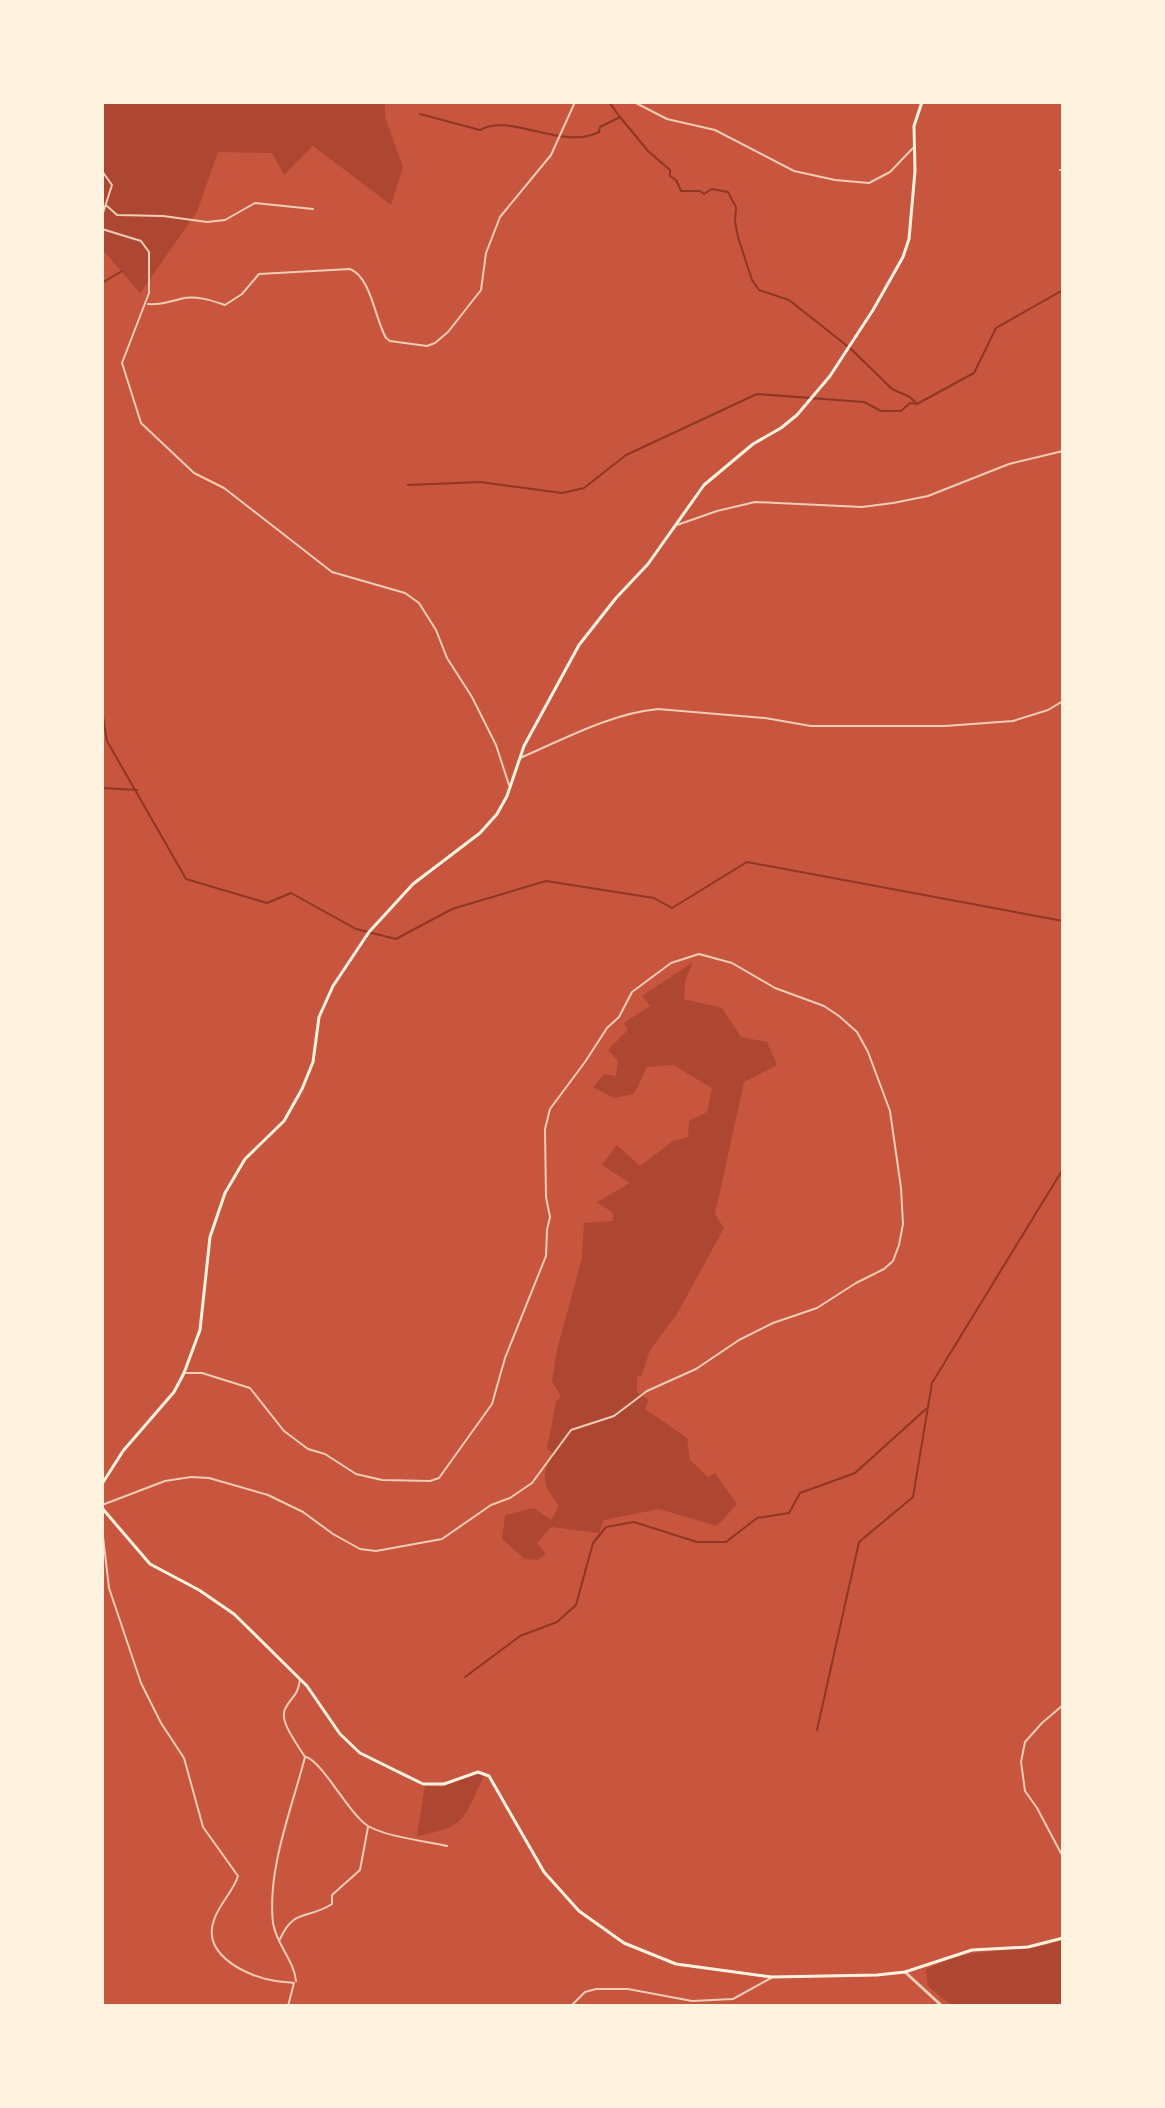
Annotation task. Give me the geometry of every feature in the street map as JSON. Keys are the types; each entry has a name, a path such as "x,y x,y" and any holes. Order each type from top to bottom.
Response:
{"main road":[{"path":"102,1484 123,1451 174,1392 184,1373 200,1330 210,1237 225,1193 245,1159 284,1121 302,1089 311,1070 319,1017 329,993 369,932 413,884 491,822 503,804 519,758 586,635 648,564 710,479 753,444 797,415 830,376 873,310 906,250 915,171 916,114 922,102"},
{"path":"102,1507 150,1564 225,1607 300,1678 340,1734 369,1760 423,1784 444,1784 478,1772 489,1776 544,1872 579,1911 644,1953 676,1964 772,1977 833,1977 905,1972 972,1950 1028,1947 1063,1938"}],"street":[{"path":"146,304 195,298 225,305 242,294 259,274 350,269 356,271 364,282 386,338 427,346 435,343 448,332 481,290 486,253 500,217 551,155 575,102"},
{"path":"634,102 667,119 722,133 794,171 835,180 869,183 890,172 915,147"},
{"path":"102,171 112,185 102,216"},
{"path":"107,206 117,215 163,216 207,222 225,220 255,203 313,209"},
{"path":"102,229 134,238 146,246 150,263 146,304 122,363 141,423 194,473 224,488 332,572 405,593 419,603 496,745 510,786"},
{"path":"677,525 755,502 862,507 893,503 928,496 1009,464 1063,451"},
{"path":"519,758 646,710 765,718 811,726 945,726 1013,721 1039,714 1063,701"},
{"path":"102,1507 165,1481 209,1478 268,1495 303,1512 360,1549 376,1551 447,1537 491,1505 510,1498 532,1483 571,1430 614,1416 647,1391 696,1369 739,1340 773,1323 817,1308 888,1267 899,1245 903,1224 901,1188 890,1111 868,1052 857,1032 824,1006 775,988 732,963 711,955 686,956 671,963 632,992 622,1012 607,1028 550,1109 545,1129 545,1181 550,1217 543,1267 505,1358 492,1404 439,1478 430,1481 382,1480 356,1474 325,1454 308,1449 284,1431 250,1388 202,1373 184,1373"},
{"path":"102,1528 109,1588 141,1683 161,1723 184,1758 203,1827 238,1876 215,1916 211,1928 214,1945 235,1966 295,1985"},
{"path":"288,2006 296,1977 273,1927 271,1897 286,1818 296,1794 305,1757 283,1719 285,1710 297,1694 300,1678"},
{"path":"1063,1705 1025,1742 1021,1779 1063,1857"},
{"path":"305,1757 313,1759 337,1792 369,1826 447,1846"},
{"path":"1063,1787 1063,1805"},
{"path":"279,1941 295,1917 322,1911 332,1904 332,1895 360,1870 369,1826"},
{"path":"905,1972 942,2006"},
{"path":"571,2006 585,1992 596,1989 628,1989 692,2001 733,1999 772,1977"}],"shaded area":[{"path":"102,102 385,102 385,117 403,167 391,205 313,146 284,175 272,153 218,152 197,212 140,293 102,249"},
{"path":"693,962 685,982 684,999 722,1008 741,1037 767,1042 777,1065 744,1082 715,1214 724,1228 677,1314 650,1350 642,1375 637,1377 637,1392 649,1400 645,1409 687,1438 690,1460 708,1477 715,1473 737,1504 717,1526 659,1509 604,1520 599,1533 551,1527 537,1543 546,1554 538,1560 525,1559 502,1539 505,1515 534,1508 551,1520 559,1506 545,1481 552,1453 547,1448 556,1402 561,1396 552,1381 557,1350 582,1258 584,1223 613,1221 613,1213 597,1202 630,1183 602,1165 617,1145 640,1166 673,1141 688,1137 689,1121 707,1112 712,1088 673,1065 647,1067 634,1094 614,1098 593,1087 604,1074 616,1076 618,1061 608,1050 628,1030 624,1023 650,1006 642,996"},
{"path":"477,1774 484,1776 461,1819 446,1829 417,1836 425,1785 440,1787"},
{"path":"1063,1940 1063,2006 952,2006 928,1986 926,1969 956,1957 1030,1948"}],"waterway":[{"path":"609,102 620,117"},
{"path":"420,114 480,130 506,125 569,137 585,137 599,132 600,127 620,117 648,151 670,170 670,176 676,180 681,191 700,191 704,194 712,189 728,192 736,207 738,237 752,280 759,290 789,300 851,349 892,389 910,397 917,404"},
{"path":"102,283 122,271"},
{"path":"408,485 480,482 562,493 584,488 626,455 757,394 864,402 881,411 901,411 910,403 917,404 974,373 996,328 1063,290"},
{"path":"102,711 107,741 186,879 267,903 291,893 356,929 396,939 452,909 546,881 654,898 672,908 747,862 1063,921"},
{"path":"102,788 137,790"},
{"path":"817,1730 859,1542 913,1497 932,1383 1063,1169"},
{"path":"465,1677 520,1636 557,1622 576,1605 593,1543 606,1527 634,1522 697,1542 726,1542 757,1518 789,1513 800,1493 855,1473 926,1409"}]}
